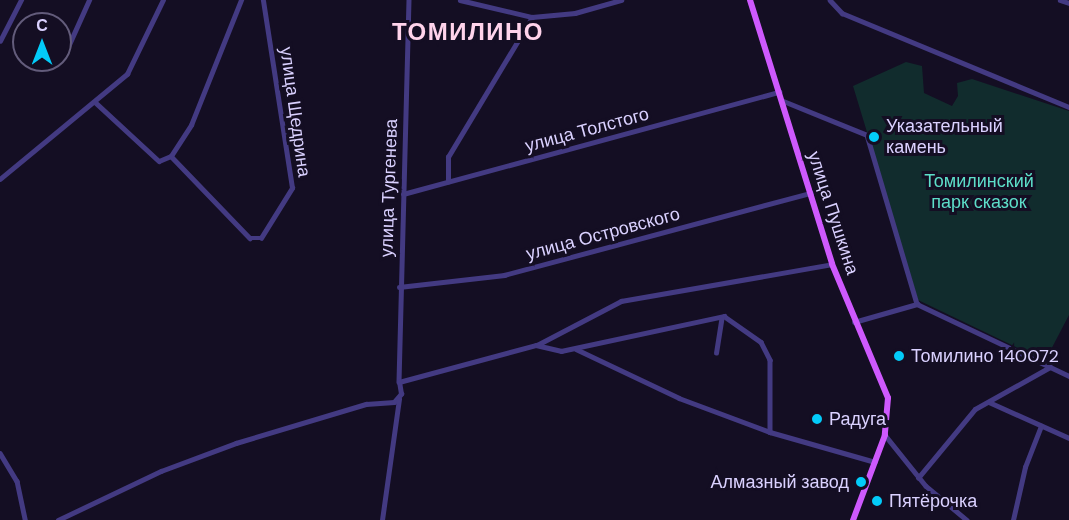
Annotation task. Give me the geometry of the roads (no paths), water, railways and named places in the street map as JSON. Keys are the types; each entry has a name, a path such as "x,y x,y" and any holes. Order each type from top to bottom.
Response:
{"main road":[{"name":"улица Пушкина","path":"750,0 832,264 854,322 888,398 886,433 854,520"}],"street":[{"path":"0,41 21,0"},
{"path":"72,38 89,0"},
{"path":"0,179 127,74 163,0"},
{"path":"95,102 159,161 171,156 191,125 241,0"},
{"name":"улица Щедрина","path":"171,156 250,238 261,238 292,188 263,0"},
{"name":"улица Тургенева","path":"382,520 399,399 399,287 409,0"},
{"path":"460,0 532,17 575,13 621,0"},
{"path":"830,0 842,13 1069,107"},
{"path":"1060,0 1069,3"},
{"path":"448,182 448,157 532,17"},
{"name":"улица Толстого","path":"403,194 779,92"},
{"path":"781,100 867,135 917,304"},
{"name":"улица Островского","path":"399,287 504,275 811,193"},
{"path":"398,380 536,345 621,301 832,264"},
{"path":"854,322 917,304 1069,376"},
{"path":"536,345 561,351 576,349 722,317 748,331 761,342 770,360 770,432"},
{"path":"716,353 722,317"},
{"path":"576,349 679,398 770,432 875,462"},
{"path":"918,478 961,424 981,405 1050,367"},
{"path":"58,520 161,471 225,447 327,414 399,399"},
{"path":"989,402 1069,438"},
{"path":"1013,520 1041,426"},
{"path":"886,433 918,478 967,520"},
{"path":"0,453 17,481 25,520"}],"place":[{"name":"Указательный камень","path":"874,137"},
{"name":"Томилино 140072","path":"899,356"},
{"name":"Радуга","path":"817,419"},
{"name":"Алмазный завод","path":"861,482"},
{"name":"Пятёрочка","path":"877,501"}],"district":[{"name":"ТОМИЛИНО","path":"468,32"}],"park label":[{"name":"Томилинский парк сказок","path":"979,192"}]}
